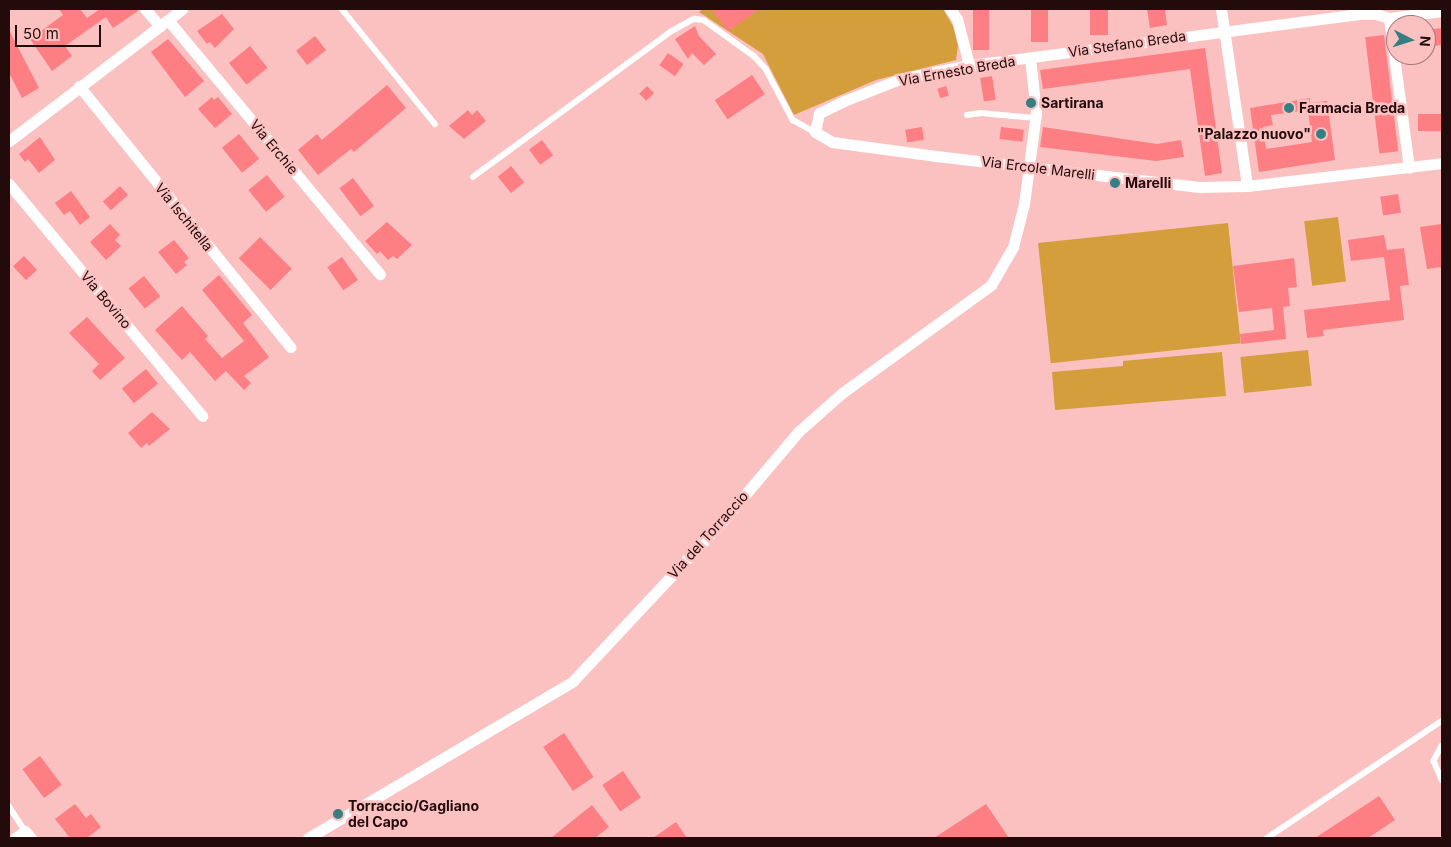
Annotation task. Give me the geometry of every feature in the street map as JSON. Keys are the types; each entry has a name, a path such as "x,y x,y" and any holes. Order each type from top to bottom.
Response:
{"street":[{"name":"Via Erchie","path":"145,9 164,23 380,274"},
{"path":"9,141 182,9"},
{"path":"950,9 957,19 969,66"},
{"path":"1221,9 1247,186"},
{"path":"1409,168 1389,13 1442,11"},
{"name":"Via Stefano Breda","path":"1030,58 1359,14 1389,13"},
{"name":"Via Ernesto Breda","path":"815,132 819,113 900,79 969,66 1030,58"},
{"name":"Via del Torraccio","path":"308,838 506,723 573,681 595,661 722,522 798,432 842,393 991,285 1013,247 1030,166 1035,118 1030,58"},
{"name":"Via Ischitella","path":"79,86 290,347"},
{"name":"Via Ercole Marelli","path":"815,132 832,142 1180,185 1247,186 1442,163"},
{"name":"Via Bovino","path":"9,184 202,416"}],"lane":[{"path":"342,9 435,124"},
{"path":"473,176 672,31 694,19 704,20 754,56 766,69 793,120 815,132"},
{"path":"967,115 981,113 1035,118"},
{"path":"1267,838 1442,722"},
{"path":"1442,746 1434,761 1442,780"},
{"path":"9,806 24,836"}],"shaded area":[{"path":"703,9 943,9 953,26 958,46 956,60 876,80 794,115 763,54 699,12"},
{"path":"1338,217 1346,282 1312,286 1304,221"},
{"path":"1228,223 1241,343 1051,363 1038,243"},
{"path":"1308,350 1312,386 1244,393 1240,357"},
{"path":"1222,352 1226,396 1055,410 1052,372 1123,366 1123,361"}],"building":[{"path":"59,9 80,9 87,18 100,9 138,9 138,11 113,28 106,17 65,46 72,56 52,71 30,39 63,15"},
{"path":"711,9 760,9 728,31"},
{"path":"973,9 989,9 989,50 973,50"},
{"path":"1031,9 1048,9 1048,42 1031,42"},
{"path":"1090,9 1108,9 1108,35 1090,35"},
{"path":"1147,9 1165,9 1167,25 1150,28"},
{"path":"222,14 234,29 215,48 210,42 207,44 197,31"},
{"path":"695,26 699,36 716,54 704,65 692,53 688,59 675,39"},
{"path":"1442,28 1442,45 1436,46 1436,29"},
{"path":"9,30 39,88 22,98 9,73"},
{"path":"1384,35 1386,65 1388,65 1398,151 1379,153 1365,37"},
{"path":"315,36 326,50 307,65 296,51"},
{"path":"168,39 204,81 185,97 151,52"},
{"path":"250,46 268,68 247,85 229,63"},
{"path":"1205,48 1222,173 1205,176 1190,69 1043,89 1040,70"},
{"path":"668,53 684,64 675,76 659,65"},
{"path":"752,75 765,94 728,119 715,100"},
{"path":"992,76 996,100 984,102 980,78"},
{"path":"387,85 406,108 354,152 351,149 318,175 298,150 317,134 322,140"},
{"path":"647,86 654,93 646,101 639,94"},
{"path":"946,86 949,96 940,98 937,89"},
{"path":"212,97 214,100 218,97 232,114 215,128 198,109"},
{"name":"\"Palazzo nuovo\"","path":"1310,98 1310,103 1327,101 1335,160 1259,172 1250,108","holes":["1308,110 1312,142 1266,149 1263,127 1273,125 1271,115"]},
{"path":"468,110 472,115 477,110 486,121 464,139 449,126"},
{"path":"1418,114 1442,114 1442,131 1418,131"},
{"path":"922,127 924,140 907,142 905,130"},
{"path":"1001,127 1024,130 1022,142 1000,139"},
{"path":"1043,127 1157,144 1181,140 1184,157 1156,161 1040,147"},
{"path":"239,134 259,159 242,173 222,148"},
{"path":"40,137 55,160 39,173 28,159 25,162 19,154"},
{"path":"542,140 553,155 540,165 529,149"},
{"path":"511,166 524,182 511,193 498,177"},
{"path":"267,175 285,197 266,212 248,190"},
{"path":"353,178 374,206 360,216 339,188"},
{"path":"120,186 128,195 111,210 103,201"},
{"path":"71,191 90,217 80,225 70,211 64,215 55,203"},
{"path":"1398,194 1401,213 1383,216 1380,197"},
{"path":"387,222 412,245 397,259 393,256 388,260 380,251 377,254 365,241"},
{"path":"110,224 120,235 115,240 121,246 106,260 90,242"},
{"path":"1442,224 1442,267 1427,269 1420,227"},
{"path":"1384,235 1387,250 1404,248 1409,285 1400,286 1404,320 1323,330 1324,336 1307,338 1304,310 1390,300 1384,257 1351,261 1348,240"},
{"path":"260,237 292,269 271,290 239,258"},
{"path":"174,240 189,258 184,262 187,265 176,274 158,252"},
{"path":"24,256 37,270 26,280 13,266"},
{"path":"342,257 358,280 343,290 327,267"},
{"path":"1294,258 1297,287 1288,288 1290,306 1283,307 1286,339 1241,344 1240,334 1274,330 1272,308 1239,312 1233,266"},
{"path":"219,275 252,315 243,323 269,357 244,376 251,383 244,390 226,371 215,381 190,352 182,360 155,330 182,306 208,336 205,339 222,358 244,341 202,290"},
{"path":"144,276 160,296 145,309 128,289"},
{"path":"87,317 125,358 100,380 92,371 99,364 69,333"},
{"path":"146,369 158,384 134,403 122,389"},
{"path":"152,412 170,429 149,446 147,443 141,448 128,433"},
{"path":"564,733 594,777 573,791 543,747"},
{"path":"40,756 62,785 44,798 22,769"},
{"path":"623,771 641,798 620,812 602,785"},
{"path":"1379,796 1395,820 1368,838 1315,838"},
{"path":"75,804 86,818 91,814 101,827 87,838 70,838 55,819"},
{"path":"986,804 1009,838 934,838"},
{"path":"592,805 609,827 595,838 551,838"},
{"path":"676,822 687,838 653,838"}],"place":[{"name":"Sartirana","path":"1031,103"},
{"name":"Farmacia Breda","path":"1289,108"},
{"name":"\"Palazzo nuovo\"","path":"1321,134"},
{"name":"Marelli","path":"1115,183"},
{"name":"Torraccio/Gagliano del Capo","path":"338,814"}]}
